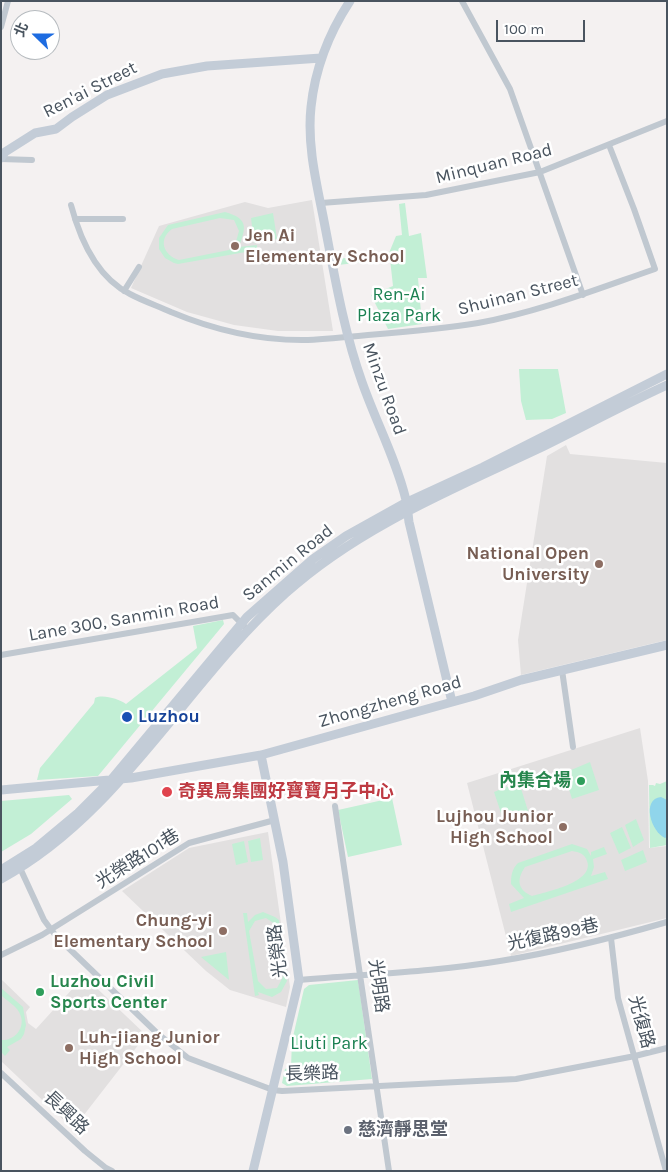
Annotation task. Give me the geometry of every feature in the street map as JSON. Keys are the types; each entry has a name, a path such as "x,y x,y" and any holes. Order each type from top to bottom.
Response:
{"street":[{"path":"1,27 8,1"},
{"name":"Minzu Road","path":"350,1 339,17 321,58 310,108 311,151 333,273 348,337 362,382 385,439 406,502 452,702"},
{"path":"462,1 510,89 584,295"},
{"name":"Ren'ai Street","path":"1,158 5,152 35,133 56,129 107,95 162,74 207,66 321,58"},
{"name":"Minquan Road","path":"321,203 426,195 540,172 667,121"},
{"name":"Shuinan Street","path":"71,205 87,249 104,275 124,291 185,318 233,332 260,337 307,340 477,323 529,311 584,295 655,269 634,209 608,145"},
{"path":"1,158 32,160"},
{"path":"75,220 123,219"},
{"path":"124,291 139,267"},
{"name":"Sanmin Road","path":"1,870 36,848 115,779 244,626 290,578 313,559 346,536 406,502 483,467 667,374"},
{"name":"Sanmin Road","path":"244,626 330,557 377,528 449,490 667,385"},
{"name":"Lane 300, Sanmin Road","path":"1,655 233,615 244,626"},
{"name":"Zhongzheng Road","path":"1,791 115,779 261,755 452,702 520,680 667,645"},
{"path":"562,670 573,747"},
{"name":"光榮路","path":"252,1171 299,980 283,862 261,755"},
{"name":"Sanmin Road","path":"1,879 20,868 74,827 105,797 115,779"},
{"path":"1,784 1,791"},
{"name":"光明路","path":"335,806 389,1171"},
{"name":"光榮路101巷","path":"1,955 51,929 188,843 275,820"},
{"name":"長樂路","path":"20,868 44,920 51,929 157,1033 188,1058 273,1090 516,1079 667,1048"},
{"name":"光復路99巷","path":"299,980 436,970 501,961 610,938 667,922"},
{"name":"光復路","path":"610,938 618,998 666,1171"},
{"name":"長興路","path":"1,1073 85,1151 112,1171"}],"shaded area":[{"name":"Jen Ai Elementary School","path":"312,200 333,331 278,331 234,325 187,312 131,288 159,226 245,202 268,208"},
{"name":"National Open University","path":"566,445 570,454 667,463 667,640 521,675 518,640 547,456"},
{"name":"Lujhou Junior High School","path":"640,728 648,781 649,848 667,846 667,918 511,956 467,783"},
{"name":"Chung-yi Elementary School","path":"268,832 290,987 286,1007 230,990 206,971 122,891 189,848"},
{"name":"Luh-jiang Junior High School","path":"84,976 146,1035 73,1129 1,1061 1,979 30,1007 26,1012 28,1023 36,1029"}],"green space":[{"name":"Ren-Ai Plaza Park","path":"405,203 409,236 421,233 427,278 418,278 422,324 388,329 371,295 393,286 390,259 338,265 337,259 389,253 396,236 402,235 399,204"},
{"path":"225,212 238,218 244,225 239,247 257,245 257,250 178,264 174,263 165,258 159,249 159,238 168,225","holes":["220,218 234,220 239,231 235,245 229,250 179,260 166,251 164,246 165,237 172,229"]},
{"path":"273,213 277,239 254,243 251,218"},
{"path":"519,369 558,369 566,413 552,419 526,420 521,401"},
{"path":"223,620 224,624 98,776 37,780 40,768 94,703 95,698 111,698 126,704 197,648 193,626"},
{"name":"內集合場","path":"590,762 599,790 572,799 564,773"},
{"path":"667,781 667,845 650,848 649,785 655,786 656,783 660,784"},
{"path":"519,782 529,814 504,822 494,792"},
{"path":"69,795 72,799 31,834 1,852 1,801"},
{"path":"392,798 402,845 348,857 338,810"},
{"path":"636,819 644,840 633,847 625,825"},
{"path":"622,827 631,848 619,854 610,833"},
{"path":"260,838 263,860 251,862 248,841"},
{"path":"244,841 248,862 236,865 232,844"},
{"path":"572,844 587,849 591,856 591,852 604,847 607,854 593,859 594,867 591,876 605,872 608,879 511,912 509,904 524,898 511,884 512,872 518,863","holes":["572,851 583,855 586,859 588,868 584,875 568,885 532,896 521,888 520,876 525,867"]},
{"path":"643,850 647,862 625,871 621,860"},
{"path":"263,912 279,920 287,981 281,992 272,997 258,992 259,995 255,996 243,913 247,913 248,922 255,915","holes":["266,918 275,924 283,977 277,988 266,989 258,981 249,931 255,921"]},
{"path":"226,952 229,980 201,957"},
{"name":"Liuti Park","path":"358,980 372,1079 287,1086 282,1083 285,1069 291,1067 292,1041 304,989 309,985"},
{"path":"1,988 23,1007 26,1025 21,1039 7,1047 10,1050 5,1056 1,1052 1,1040 11,1038 19,1032 22,1022 18,1010 1,995"}],"water":[{"path":"661,797 667,800 667,837 665,838 660,835 650,816 651,803"}],"place":[{"name":"Jen Ai Elementary School","path":"235,246"},
{"name":"National Open University","path":"599,564"},
{"name":"Luzhou","path":"127,717"},
{"name":"內集合場","path":"581,781"},
{"name":"奇異鳥集團好寶寶月子中心","path":"167,792"},
{"name":"Lujhou Junior High School","path":"563,827"},
{"name":"Chung-yi Elementary School","path":"223,931"},
{"name":"Luzhou Civil Sports Center","path":"40,992"},
{"name":"Luh-jiang Junior High School","path":"69,1048"},
{"name":"慈濟靜思堂","path":"348,1130"}]}
